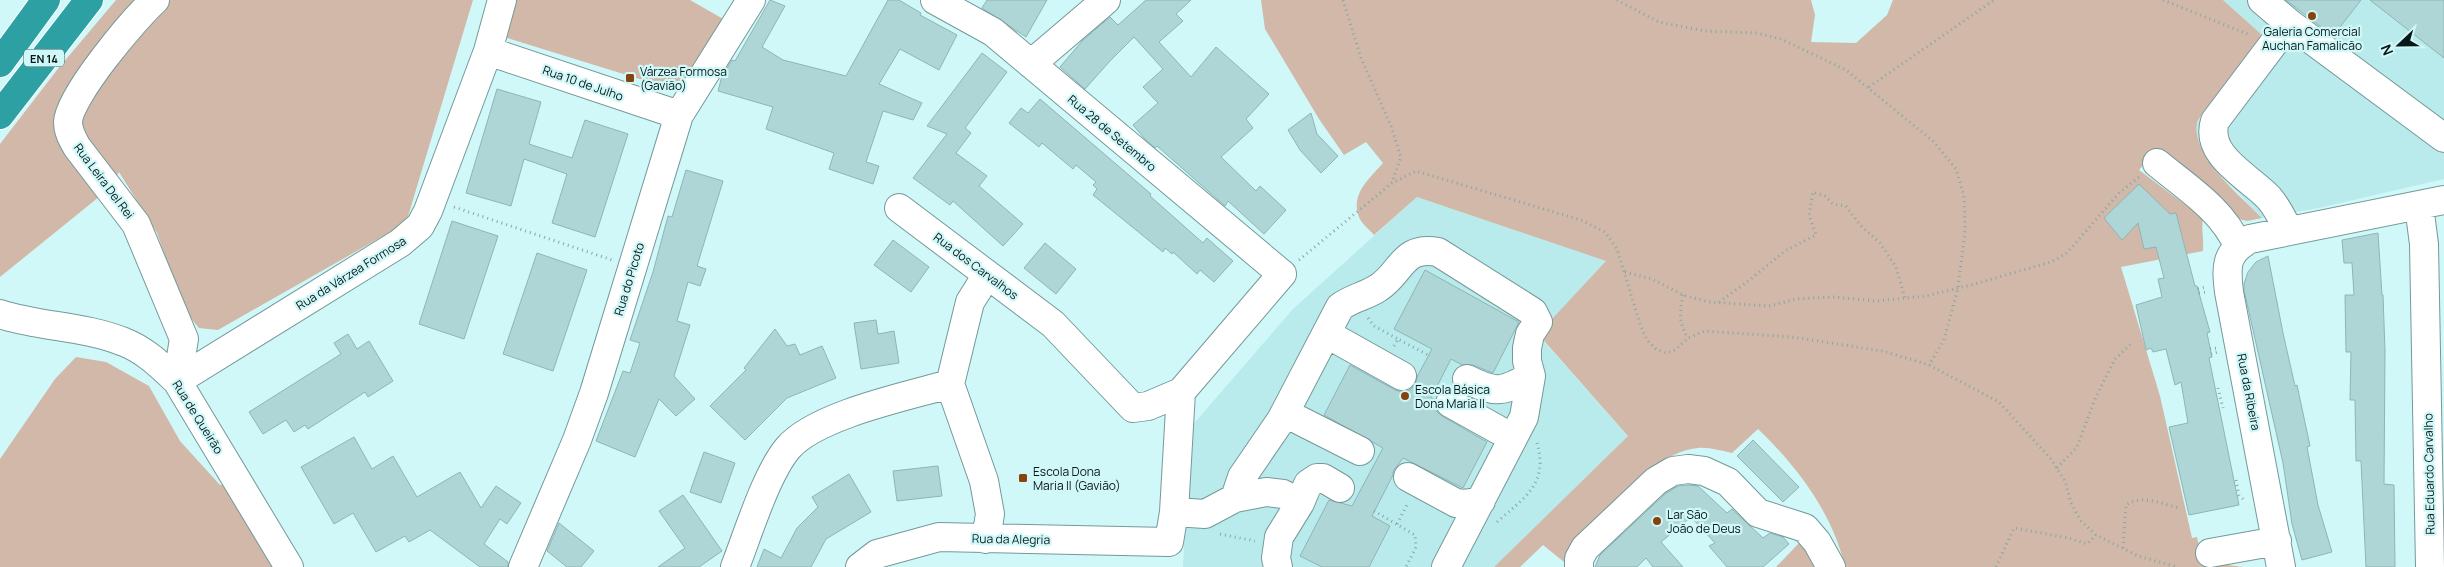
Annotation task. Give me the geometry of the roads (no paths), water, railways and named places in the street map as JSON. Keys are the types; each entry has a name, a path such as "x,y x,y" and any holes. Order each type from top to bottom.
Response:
{"highway":[{"name":"EN 14","path":"0,63 46,0"},
{"name":"EN 14","path":"0,116 88,0"}],"street":[{"name":"Rua Leira Del Rei","path":"155,0 110,50 89,80 68,121 70,136 140,232 184,339 177,381"},
{"name":"Rua da Várzea Formosa","path":"177,381 400,243 416,230 428,211 488,50 502,0"},
{"name":"Rua do Picoto","path":"523,567 577,440 594,393 679,115 751,0"},
{"name":"Rua 28 de Setembro","path":"935,0 993,32 1282,274 1181,392"},
{"path":"1031,64 1106,0"},
{"path":"2262,0 2289,23 2444,138"},
{"path":"2289,23 2215,121 2212,131 2220,153 2270,199 2289,231"},
{"name":"Rua 10 de Julho","path":"488,50 679,115"},
{"path":"2157,163 2214,210 2231,229 2238,246 2250,239 2432,203 2424,244 2436,395"},
{"name":"Rua dos Carvalhos","path":"899,208 1053,324 1133,408 1148,406 1181,392"},
{"name":"Rua da Ribeira","path":"2210,553 2279,554 2229,292 2227,274 2229,260 2238,246"},
{"path":"1235,498 1242,477 1285,413 1340,307 1348,300 1378,289 1403,261 1414,254 1426,250 1438,252 1533,312 1538,322 1530,334 1527,348 1527,361 1531,376 1519,428 1446,567"},
{"path":"986,539 990,514 984,481 950,384 970,302 987,275"},
{"name":"Rua de Queirão","path":"0,314 18,320 100,334 126,342 153,359 177,381 289,567"},
{"path":"1327,334 1402,376"},
{"path":"1467,379 1486,389 1500,391 1531,376"},
{"path":"735,567 772,475 788,448 822,424 950,384"},
{"path":"1181,392 1174,512 1206,514 1235,498 1266,492 1283,494 1300,502"},
{"name":"Rua Eduardo Carvalho","path":"2430,567 2436,395"},
{"path":"1450,403 1519,428"},
{"path":"1285,413 1360,451"},
{"path":"1579,567 1579,559 1585,548 1643,494 1673,471 1688,469 1704,471 1728,482 1758,513 1804,528 1817,542 1831,567"},
{"path":"1408,477 1456,503 1465,504 1481,501"},
{"path":"1278,567 1276,558 1279,537 1300,502 1308,484 1317,478 1323,478 1340,488"},
{"name":"Rua da Alegria","path":"860,567 877,554 939,537 1169,542 1174,512"}],"place":[{"name":"Galeria Comercial Auchan Famalicão","path":"2312,16"},
{"name":"Várzea Formosa (Gavião)","path":"630,78"},
{"name":"Escola Básica Dona Maria II","path":"1405,396"},
{"name":"Escola Dona Maria II (Gavião)","path":"1023,478"},
{"name":"Lar São João de Deus","path":"1657,521"}]}
